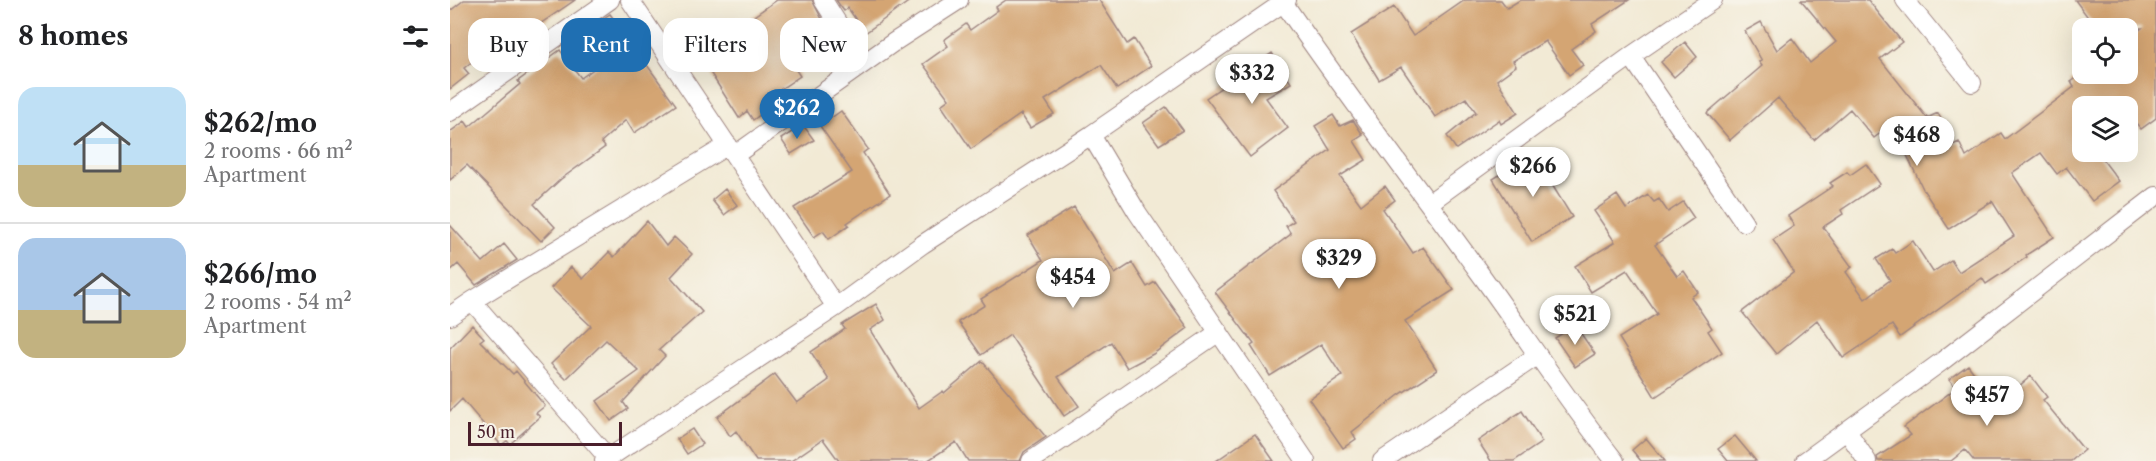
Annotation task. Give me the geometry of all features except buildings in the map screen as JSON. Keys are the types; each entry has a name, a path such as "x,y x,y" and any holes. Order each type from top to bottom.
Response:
{"street":[{"path":"450,112 610,0"},
{"path":"630,0 836,308"},
{"path":"824,0 835,18"},
{"path":"868,60 959,0"},
{"path":"1429,203 1631,56 1713,0"},
{"path":"1905,0 1972,83"},
{"path":"472,301 606,460 836,308 923,244 1091,135 1285,1 1322,59 1615,461"},
{"path":"1631,56 1744,222"},
{"path":"452,312 731,150 849,72"},
{"path":"1091,135 1137,212 1306,461"},
{"path":"1804,461 1941,362 2156,196"},
{"path":"1030,461 1219,332"},
{"path":"1382,461 1538,355"},
{"path":"1847,431 1867,461"}]}
